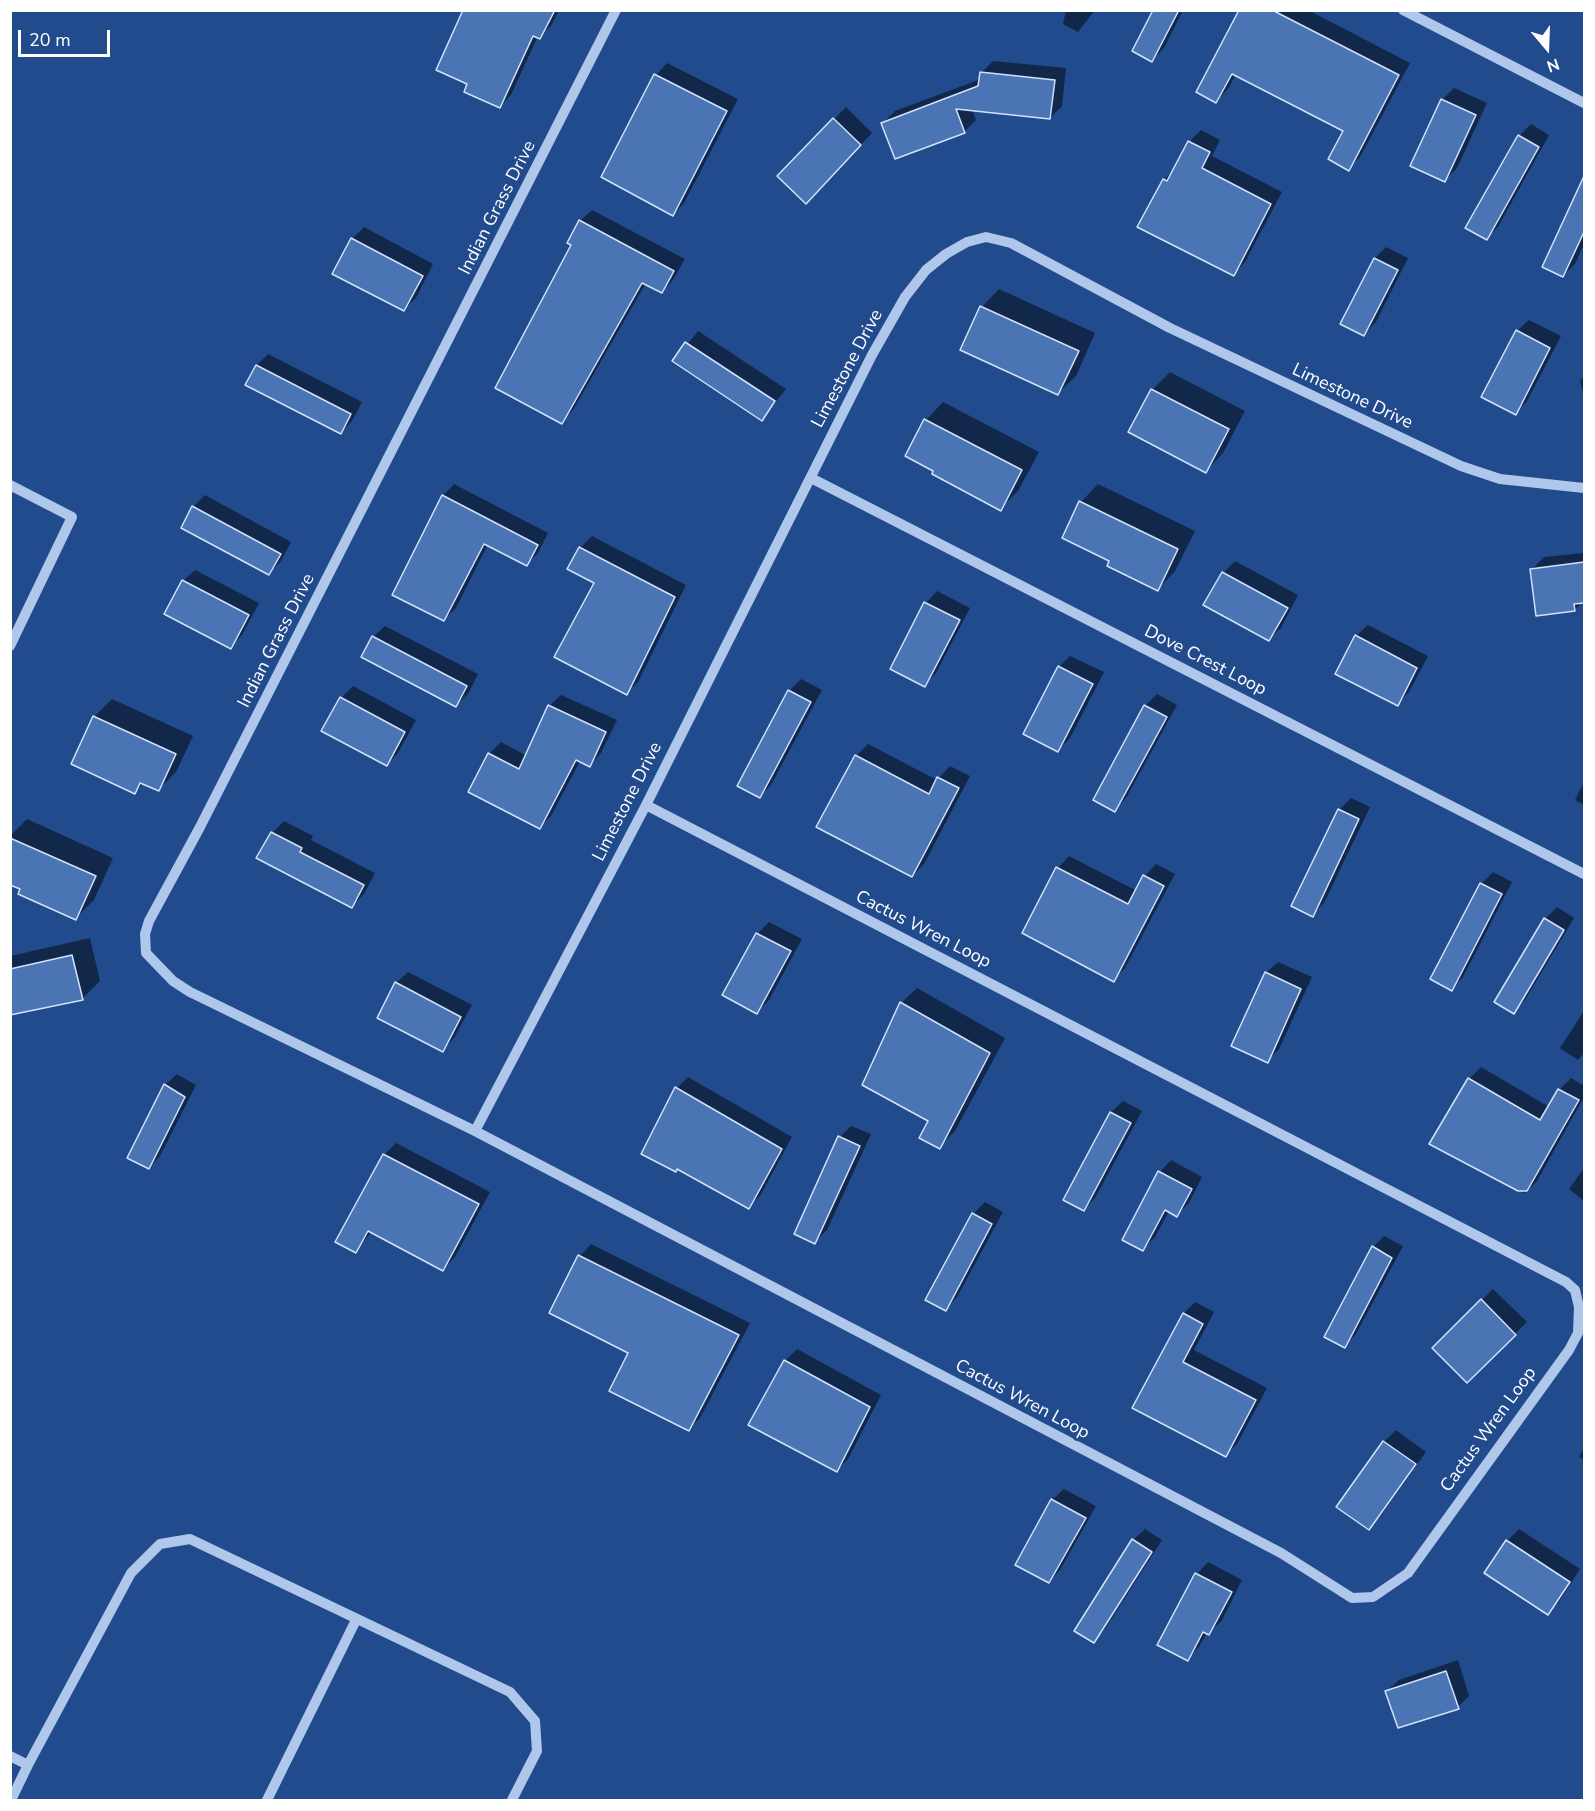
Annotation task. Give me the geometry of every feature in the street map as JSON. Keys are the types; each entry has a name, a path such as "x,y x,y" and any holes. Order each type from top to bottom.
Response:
{"street":[{"name":"Indian Grass Drive","path":"475,1131 190,992 172,981 146,953 145,934 616,10"},
{"path":"1403,10 1584,103"},
{"name":"Limestone Drive","path":"475,1131 646,805 872,355 905,297 926,270 946,254 967,242 986,237 1011,243 1181,333 1461,466 1500,479 1584,488"},
{"name":"Dove Crest Loop","path":"811,478 1584,874"},
{"path":"10,485 72,517 10,646"},
{"name":"Cactus Wren Loop","path":"475,1131 1281,1553 1352,1598 1373,1597 1407,1573 1578,1333 1580,1307 1575,1290 1566,1282 646,805"},
{"path":"11,1800 27,1765 131,1573 160,1544 190,1539 510,1692 535,1721 537,1751 512,1800"},
{"path":"267,1800 356,1620"},
{"path":"10,1756 27,1765"}],"building":[{"path":"463,10 555,10 540,39 533,36 500,108 464,92 467,84 436,70"},
{"path":"1153,10 1179,10 1152,62 1132,51"},
{"path":"1239,10 1272,10 1399,75 1349,171 1328,159 1343,131 1232,74 1216,103 1196,92"},
{"path":"980,72 1055,80 1050,119 956,109 965,133 895,159 881,123 978,86"},
{"path":"654,74 727,111 673,216 601,177"},
{"path":"1441,99 1476,115 1445,182 1410,166"},
{"path":"833,118 861,145 806,204 777,176"},
{"path":"1518,135 1539,147 1487,240 1465,228"},
{"path":"1188,141 1210,152 1202,168 1271,204 1234,276 1137,227 1163,179 1167,181"},
{"path":"1584,176 1584,232 1563,277 1542,267"},
{"path":"579,220 674,271 662,293 642,283 562,424 495,388 571,245 567,243"},
{"path":"351,238 423,276 404,311 332,274"},
{"path":"1374,258 1398,270 1364,336 1340,324"},
{"path":"980,306 1079,351 1058,395 960,350"},
{"path":"1516,330 1550,348 1516,415 1481,397"},
{"path":"685,342 775,401 762,421 672,361"},
{"path":"256,365 351,414 341,434 245,385"},
{"path":"1151,389 1229,429 1206,473 1128,432"},
{"path":"924,419 1022,470 1001,511 932,474 933,471 905,456"},
{"path":"442,495 538,545 527,566 484,544 444,621 392,595"},
{"path":"1079,501 1178,549 1158,591 1107,566 1109,561 1062,538"},
{"path":"192,506 281,554 269,575 181,528"},
{"path":"579,547 675,597 627,695 554,657 594,583 567,569"},
{"path":"1584,562 1584,603 1574,604 1575,611 1536,616 1530,569"},
{"path":"1222,572 1288,608 1269,641 1203,605"},
{"path":"182,580 249,615 231,649 164,614"},
{"path":"924,602 960,620 925,687 890,669"},
{"path":"1355,635 1417,668 1398,706 1335,674"},
{"path":"372,636 467,686 456,707 361,657"},
{"path":"1058,666 1093,684 1058,752 1023,734"},
{"path":"788,690 811,702 760,798 737,786"},
{"path":"340,697 405,732 387,766 321,731"},
{"path":"548,705 606,732 590,767 576,760 540,829 468,792 488,753 519,769"},
{"path":"1144,705 1167,717 1115,812 1093,800"},
{"path":"93,716 176,754 159,791 140,783 135,794 71,764"},
{"path":"855,755 929,794 937,777 959,788 912,877 816,827"},
{"path":"1338,809 1359,819 1313,917 1291,906"},
{"path":"271,832 302,848 300,852 364,885 352,908 256,858"},
{"path":"10,838 96,876 76,920 18,894 20,889 10,885"},
{"path":"1056,867 1128,904 1143,875 1164,886 1114,982 1022,933"},
{"path":"1480,883 1502,894 1452,991 1430,979"},
{"path":"1544,918 1564,930 1514,1014 1494,1002"},
{"path":"756,933 791,951 757,1014 722,995"},
{"path":"72,955 83,1000 10,1015 10,969"},
{"path":"1265,972 1301,989 1268,1063 1231,1046"},
{"path":"395,982 461,1017 443,1052 377,1018"},
{"path":"900,1002 990,1053 940,1149 919,1138 928,1121 862,1085"},
{"path":"1468,1078 1540,1120 1558,1089 1579,1100 1527,1191 1518,1191 1429,1144"},
{"path":"164,1084 185,1097 149,1169 127,1158"},
{"path":"675,1087 782,1149 749,1209 677,1169 676,1172 641,1154"},
{"path":"1110,1112 1131,1123 1084,1211 1063,1200"},
{"path":"838,1136 860,1146 815,1244 794,1234"},
{"path":"383,1154 479,1204 443,1271 368,1231 356,1253 335,1242"},
{"path":"1158,1171 1192,1189 1177,1217 1165,1210 1143,1251 1122,1240"},
{"path":"972,1213 992,1224 946,1311 925,1300"},
{"path":"1372,1246 1392,1258 1345,1348 1324,1337"},
{"path":"578,1255 739,1335 689,1431 609,1391 628,1353 549,1313"},
{"path":"1481,1299 1516,1335 1467,1383 1432,1348"},
{"path":"1183,1313 1203,1324 1183,1362 1256,1400 1226,1457 1132,1408"},
{"path":"784,1360 870,1407 837,1472 748,1425"},
{"path":"1383,1441 1416,1464 1369,1530 1336,1507"},
{"path":"1051,1499 1086,1518 1049,1583 1015,1565"},
{"path":"1132,1539 1152,1552 1094,1643 1074,1631"},
{"path":"1506,1540 1570,1582 1548,1615 1484,1573"},
{"path":"1195,1573 1232,1592 1209,1635 1203,1632 1188,1661 1157,1645"},
{"path":"1446,1671 1459,1709 1398,1728 1385,1691"}]}
